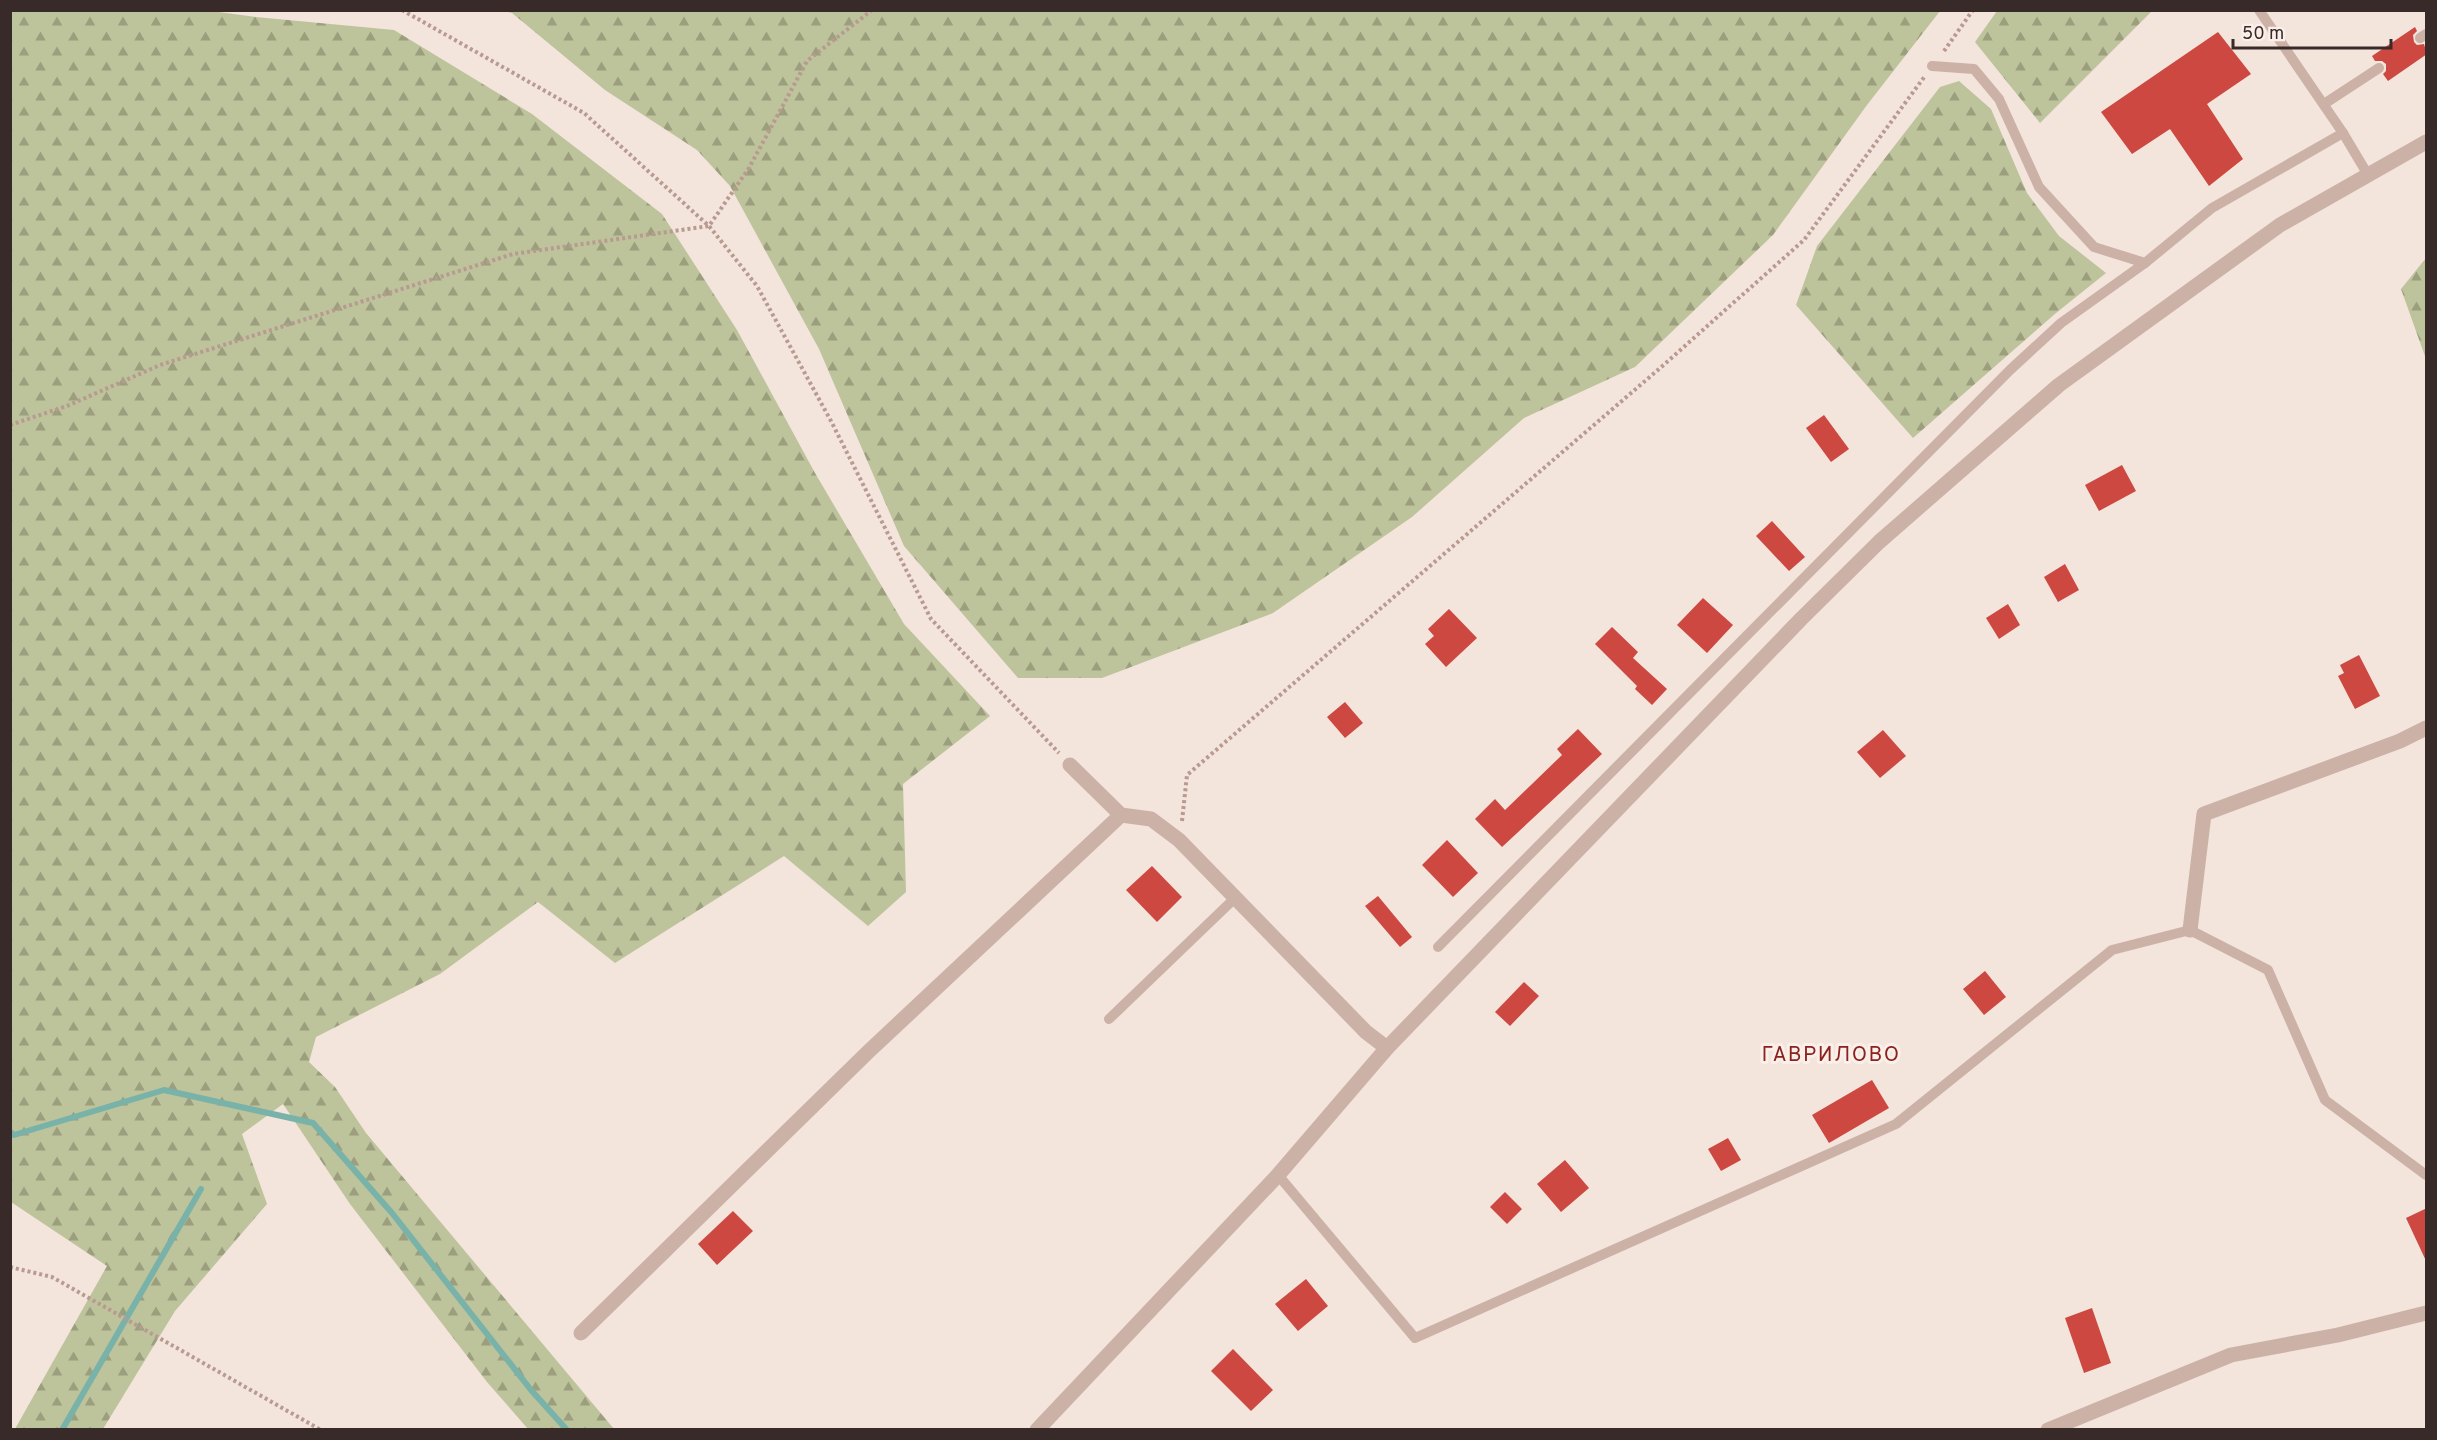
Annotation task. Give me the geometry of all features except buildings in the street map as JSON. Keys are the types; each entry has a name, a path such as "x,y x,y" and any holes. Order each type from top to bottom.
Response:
{"street":[{"path":"1037,1430 1278,1174 1387,1048 1801,619 1879,542 2059,385 2280,225 2427,142"},
{"path":"2190,930 2204,814 2400,741 2427,728"},
{"path":"1070,765 1122,815 1151,819 1179,840 1366,1032 1387,1048"},
{"path":"580,1333 868,1052 1122,815"},
{"path":"2048,1430 2231,1355 2338,1335 2427,1313"}],"lane":[{"path":"2259,10 2324,104 2368,175"},
{"path":"1932,66 1974,69 1999,99 2039,187 2094,247 2145,263"},
{"path":"2324,104 2379,68"},
{"path":"1438,947 2010,370 2061,323 2145,263 2212,208 2343,133"},
{"path":"1109,1019 1235,898"},
{"path":"1278,1174 1415,1338 1896,1124 2112,950 2190,930 2268,970 2325,1100 2427,1175"}],"path":[{"path":"402,10 585,113 709,226 757,286 831,421 931,619 1070,765"},
{"path":"10,425 67,406 160,364 513,254 709,226 749,168 807,61 872,10"},
{"path":"1179,840 1187,775 1659,369 1804,240 1973,10"},
{"path":"10,1267 52,1277 321,1430"}],"green space":[{"path":"10,11 211,11 394,30 532,114 662,214 737,330 815,473 904,624 990,716 903,784 906,892 868,926 784,856 615,963 538,902 440,974 316,1037 309,1062 335,1087 366,1133 614,1429 528,1429 487,1382 350,1204 283,1104 242,1134 267,1204 175,1311 103,1429 15,1429 107,1266 11,1202"},
{"path":"503,11 1940,11 1867,105 1773,235 1635,367 1524,418 1412,517 1273,613 1102,678 1018,678 904,546 819,349 730,186 697,150 605,90 512,13"},
{"path":"1997,11 2152,11 2040,123 1975,42"},
{"path":"1959,81 1991,109 2027,193 2059,236 2106,273 2056,313 1913,438 1796,305 1817,246 1940,87"},
{"path":"2426,258 2426,359 2401,289"}],"waterway":[{"path":"10,1132 14,1135 164,1090 313,1123 392,1213 531,1390 567,1430"},
{"path":"62,1430 201,1189"}],"district":[{"name":"ГАВРИЛОВО","path":"1831,1055"}]}
